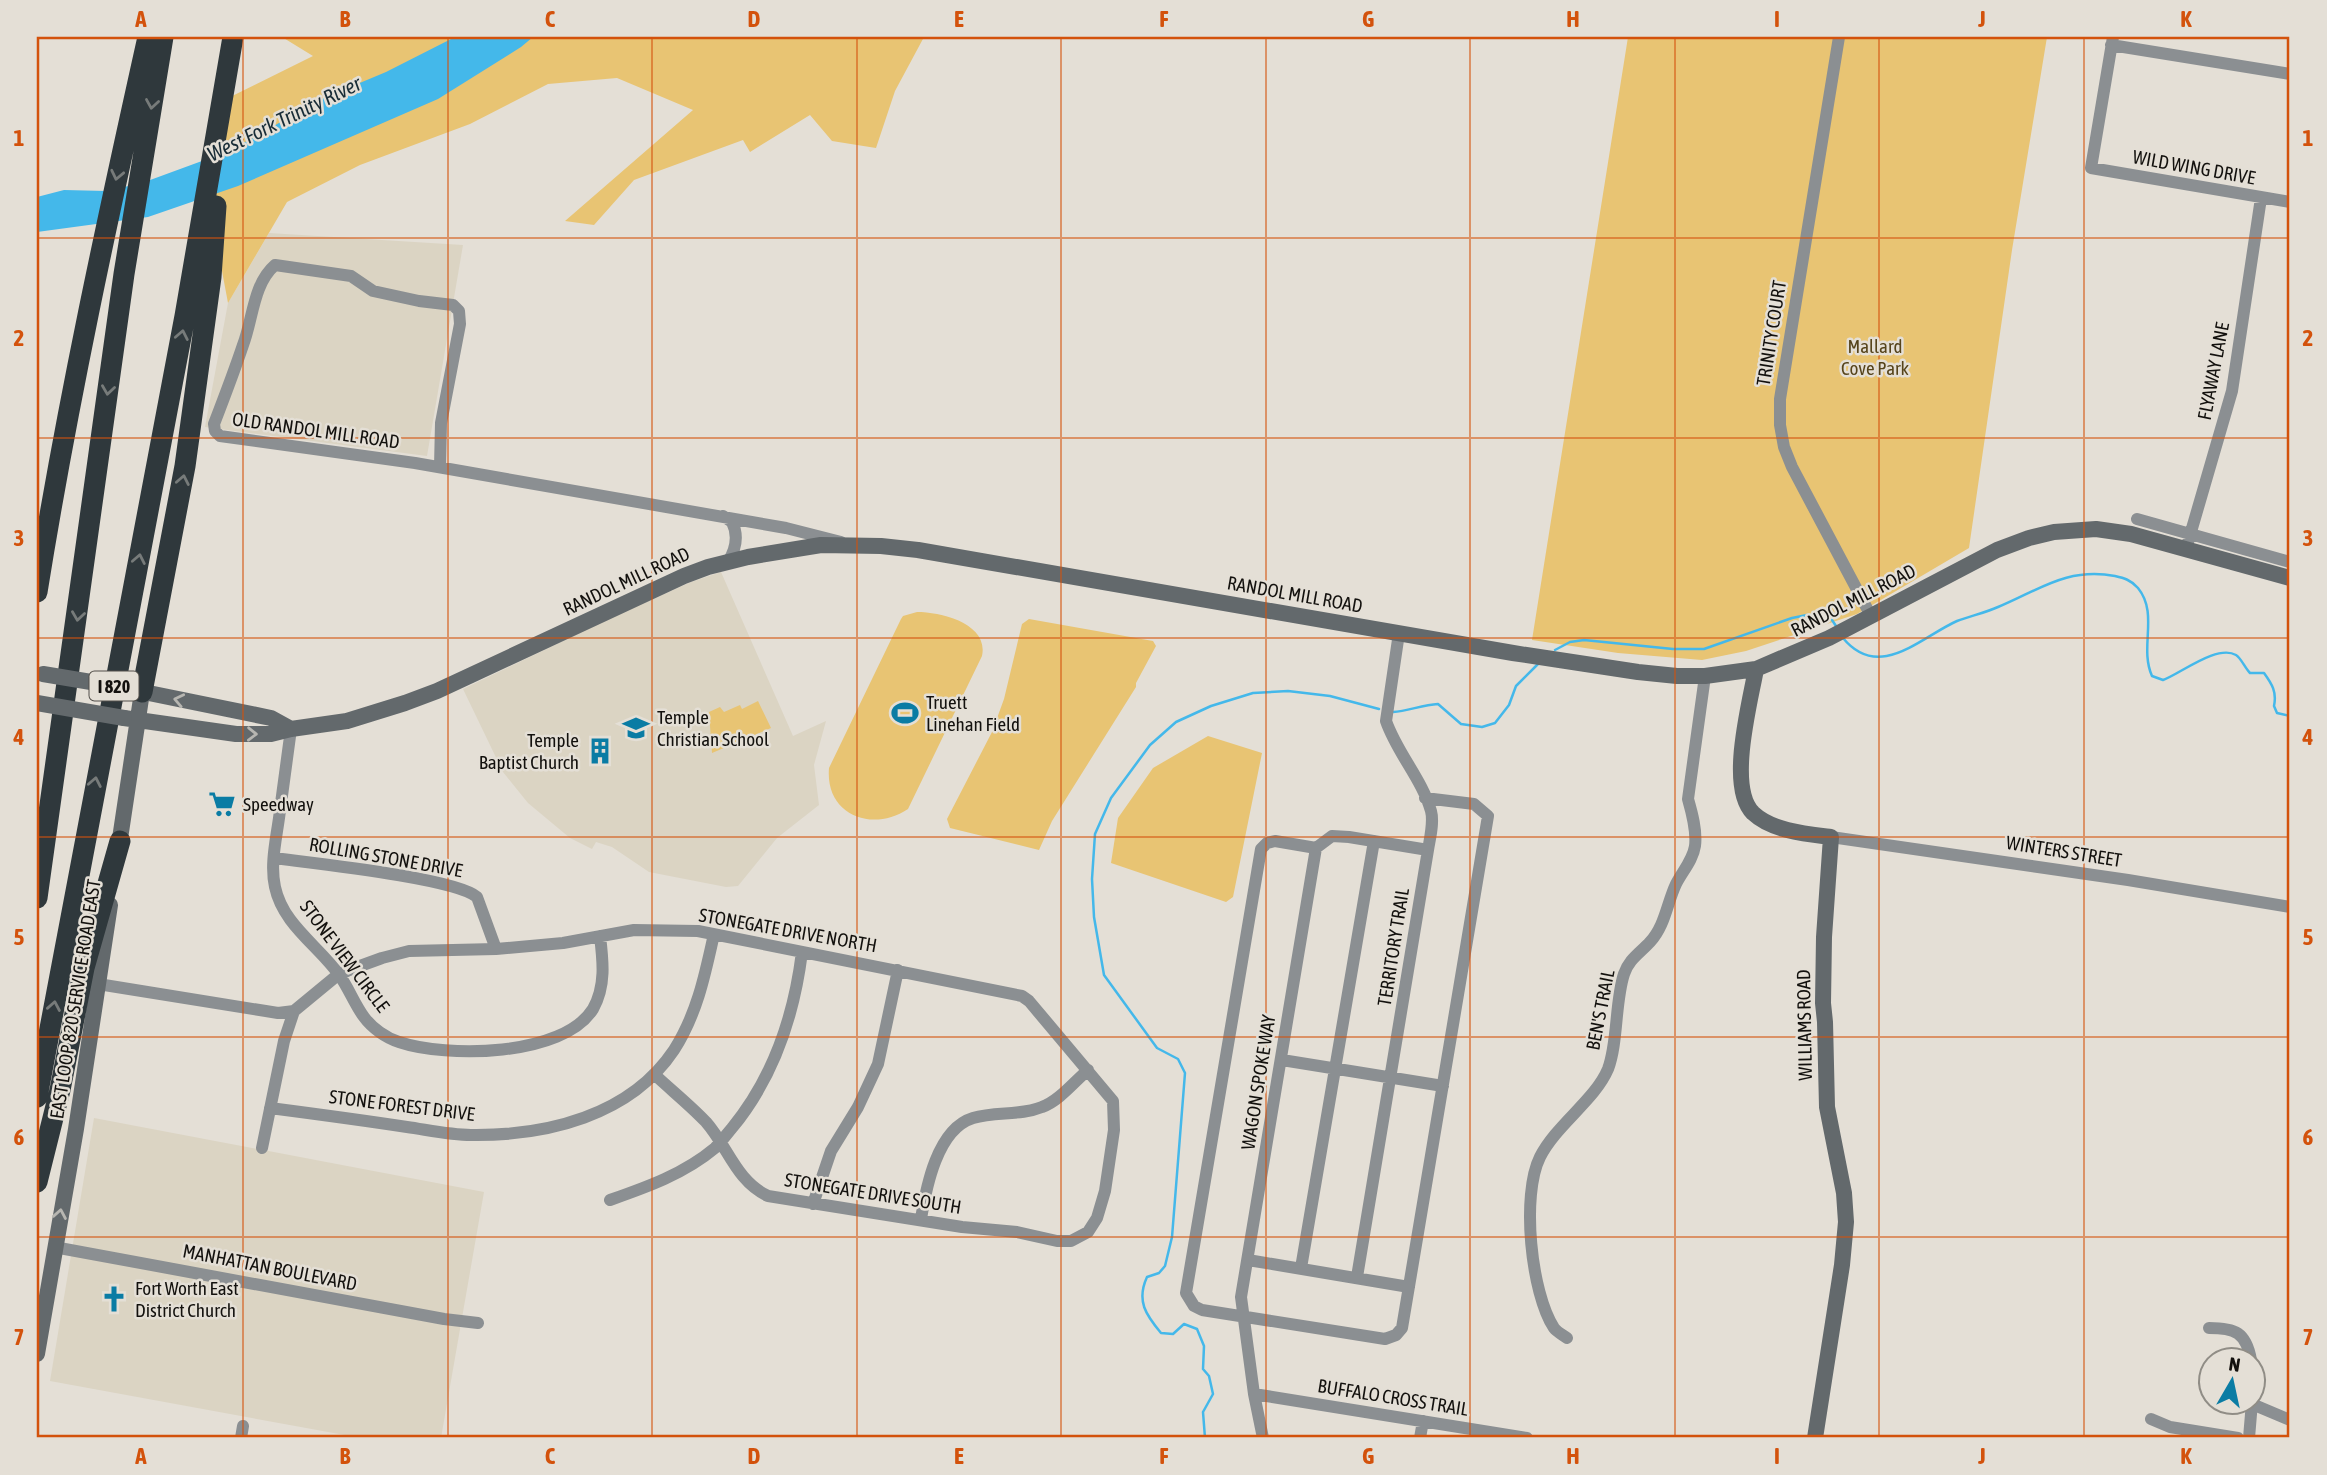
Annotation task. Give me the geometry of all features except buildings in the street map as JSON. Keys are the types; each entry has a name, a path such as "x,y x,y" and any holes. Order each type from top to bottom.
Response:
{"highway":[{"path":"37,592 56,471 148,37"},
{"name":"I 820","path":"37,898 124,274 163,37"},
{"name":"I 820","path":"37,1097 202,276 233,37"},
{"path":"135,690 186,466 202,276"},
{"path":"37,1182 60,1090 84,968 120,841"}],"main road":[{"name":"RANDOL MILL ROAD","path":"37,703 236,734 271,734 347,721 405,703 576,628 684,576 728,562 821,545 918,550 1638,673 1705,676 1756,669 1829,638 1997,550 2054,532 2096,529 2188,542 2290,578"},
{"path":"1756,669 1742,757 1744,800 1754,814 1776,826 1831,837"},
{"path":"40,673 271,718 291,729"},
{"name":"EAST LOOP 820 SERVICE ROAD EAST","path":"37,1354 76,1129 120,841 135,690"},
{"name":"WILLIAMS ROAD","path":"1815,1438 1842,1268 1846,1222 1844,1193 1827,1107 1823,1003 1824,937 1831,837"}],"street":[{"name":"TRINITY COURT","path":"1839,37 1791,326 1780,399 1780,425 1784,447 1792,467 1871,616"},
{"path":"2112,41 2290,74"},
{"name":"WILD WING DRIVE","path":"2112,41 2091,168 2290,202"},
{"name":"FLYAWAY LANE","path":"2188,542 2232,391 2261,198"},
{"name":"OLD RANDOL MILL ROAD","path":"440,467 441,423 460,324 459,311 453,305 419,301 373,290 352,276 275,264 267,272 250,314 245,341 214,424 215,431 220,436 440,467 723,516 817,534 852,545"},
{"path":"723,516 732,522 736,536 734,551 728,562"},
{"name":"RANDOL MILL ROAD","path":"2137,519 2188,542 2290,562"},
{"name":"TERRITORY TRAIL","path":"1357,1277 1429,850 1432,813 1386,721 1399,633"},
{"name":"BEN'S TRAIL","path":"1567,1338 1555,1329 1547,1311 1533,1260 1530,1196 1535,1172 1539,1158 1550,1141 1599,1083 1608,1068 1624,974 1634,956 1651,942 1662,926 1676,885 1695,846 1688,799 1705,676"},
{"name":"STONE VIEW CIRCLE","path":"291,729 274,858 274,883 278,898 295,927 340,975 365,1019 380,1032 398,1042 433,1048 490,1051 522,1048 552,1038 580,1024 593,1009 603,978 600,936"},
{"path":"1425,797 1474,804 1488,816 1402,1328 1396,1335 1385,1339 1202,1310 1194,1306 1186,1293 1261,849 1267,843 1275,841 1316,848 1332,836 1429,850"},
{"name":"WINTERS STREET","path":"1831,837 2089,874 2290,907"},
{"path":"1301,1268 1374,841"},
{"name":"WAGON SPOKE WAY","path":"1263,1438 1254,1394 1241,1297 1316,848"},
{"name":"ROLLING STONE DRIVE","path":"274,858 431,881 470,891 477,897 496,949"},
{"name":"STONEGATE DRIVE NORTH","path":"294,1011 340,975 382,958 409,951 496,949 654,929 714,934 1022,996 1113,1101 1115,1114 1105,1191 1093,1227"},
{"name":"STONE FOREST DRIVE","path":"270,1108 469,1135 536,1131 595,1114 628,1096 654,1074 673,1051 697,1003 714,934"},
{"path":"610,1200 663,1181 720,1142 756,1094 775,1058 792,1011 802,952"},
{"path":"813,1204 831,1151 858,1107 878,1064 898,970"},
{"path":"98,984 278,1013 294,1011 284,1041 262,1148"},
{"path":"1282,1060 1443,1086"},
{"path":"921,1219 927,1185 939,1152 955,1129 972,1118 1022,1113 1044,1107 1088,1070"},
{"name":"STONEGATE DRIVE SOUTH","path":"654,1074 706,1122 745,1181 768,1196 962,1227 1017,1232 1057,1241 1071,1241 1093,1227"},
{"name":"MANHATTAN BOULEVARD","path":"54,1247 444,1320 478,1323"},
{"path":"1248,1260 1409,1287"},
{"path":"2209,1328 2225,1328 2238,1333 2247,1346"},
{"name":"BUFFALO CROSS TRAIL","path":"1254,1394 1527,1438"},
{"path":"2268,1410 2290,1420"},
{"path":"2249,1438 2251,1416"},
{"path":"2151,1419 2171,1427 2238,1438"},
{"path":"1420,1438 1423,1421"}],"shaded area":[{"path":"269,233 463,245 427,456 205,427 228,303"},
{"name":"Temple Christian School","path":"721,572 793,736 826,721 814,765 819,805 777,838 738,886 726,887 649,872 612,847 596,842 592,849 570,838 528,803 503,772 463,689 613,617 691,582"},
{"path":"94,1118 484,1192 441,1438 361,1438 50,1381"}],"green space":[{"path":"282,37 924,37 895,91 876,148 832,141 810,115 750,152 743,140 634,180 594,225 565,221 693,110 617,78 548,84 470,124 360,165 287,202 228,303 216,239 216,104 313,56"},
{"name":"Mallard Cove Park","path":"1628,37 2047,37 2012,250 1969,548 1857,614 1746,651 1702,660 1618,653 1532,640"},
{"name":"Truett Linehan Field","path":"917,612 950,617 971,628 982,645 982,656 908,809 894,816 866,819 843,808 835,798 830,784 829,768 901,619"},
{"path":"1029,619 1153,641 1156,646 1136,687 1052,821 1039,850 950,828 947,819 992,732 1004,699 1022,624"},
{"path":"758,701 771,728 712,753 709,712 720,707 724,712 740,705 742,709"},
{"path":"1208,736 1262,753 1233,897 1226,902 1111,863 1118,818 1153,768"}],"water":[{"path":"455,37 533,37 438,99 238,186 148,217 37,232 37,197 64,190 106,191 142,183 221,154 312,103 386,72"}],"waterway":[{"path":"1843,638 1857,651 1871,656 1885,656 1915,645 1957,621 1993,609 2068,577 2098,574 2115,576 2133,583 2144,598 2148,620 2147,654 2152,676 2163,680 2209,656 2219,653 2236,655 2250,673 2264,673 2273,688 2277,713 2290,716"},
{"path":"1555,650 1570,642 1584,640 1673,649 1704,649 1807,615 1830,617 1836,626"},
{"path":"1393,712 1438,704 1461,724 1482,727 1495,723 1509,705 1516,686 1538,664"},
{"path":"1205,1438 1203,1412 1213,1394 1209,1376 1203,1369 1204,1346 1197,1329 1184,1324 1173,1334 1161,1333 1147,1314 1142,1293 1147,1277 1159,1273 1165,1266 1172,1237 1185,1073 1178,1059 1157,1048 1104,975 1094,917 1092,879 1095,834 1111,798 1150,745 1176,722 1211,706 1253,693 1288,691 1330,696 1379,709"}],"place":[{"name":"Truett Linehan Field","path":"905,713"},
{"name":"Temple Christian School","path":"636,728"},
{"name":"Temple Baptist Church","path":"600,751"},
{"name":"Speedway","path":"222,804"},
{"name":"Fort Worth East District Church","path":"114,1299"}],"water label":[{"name":"West Fork Trinity River","path":"284,118"}]}
